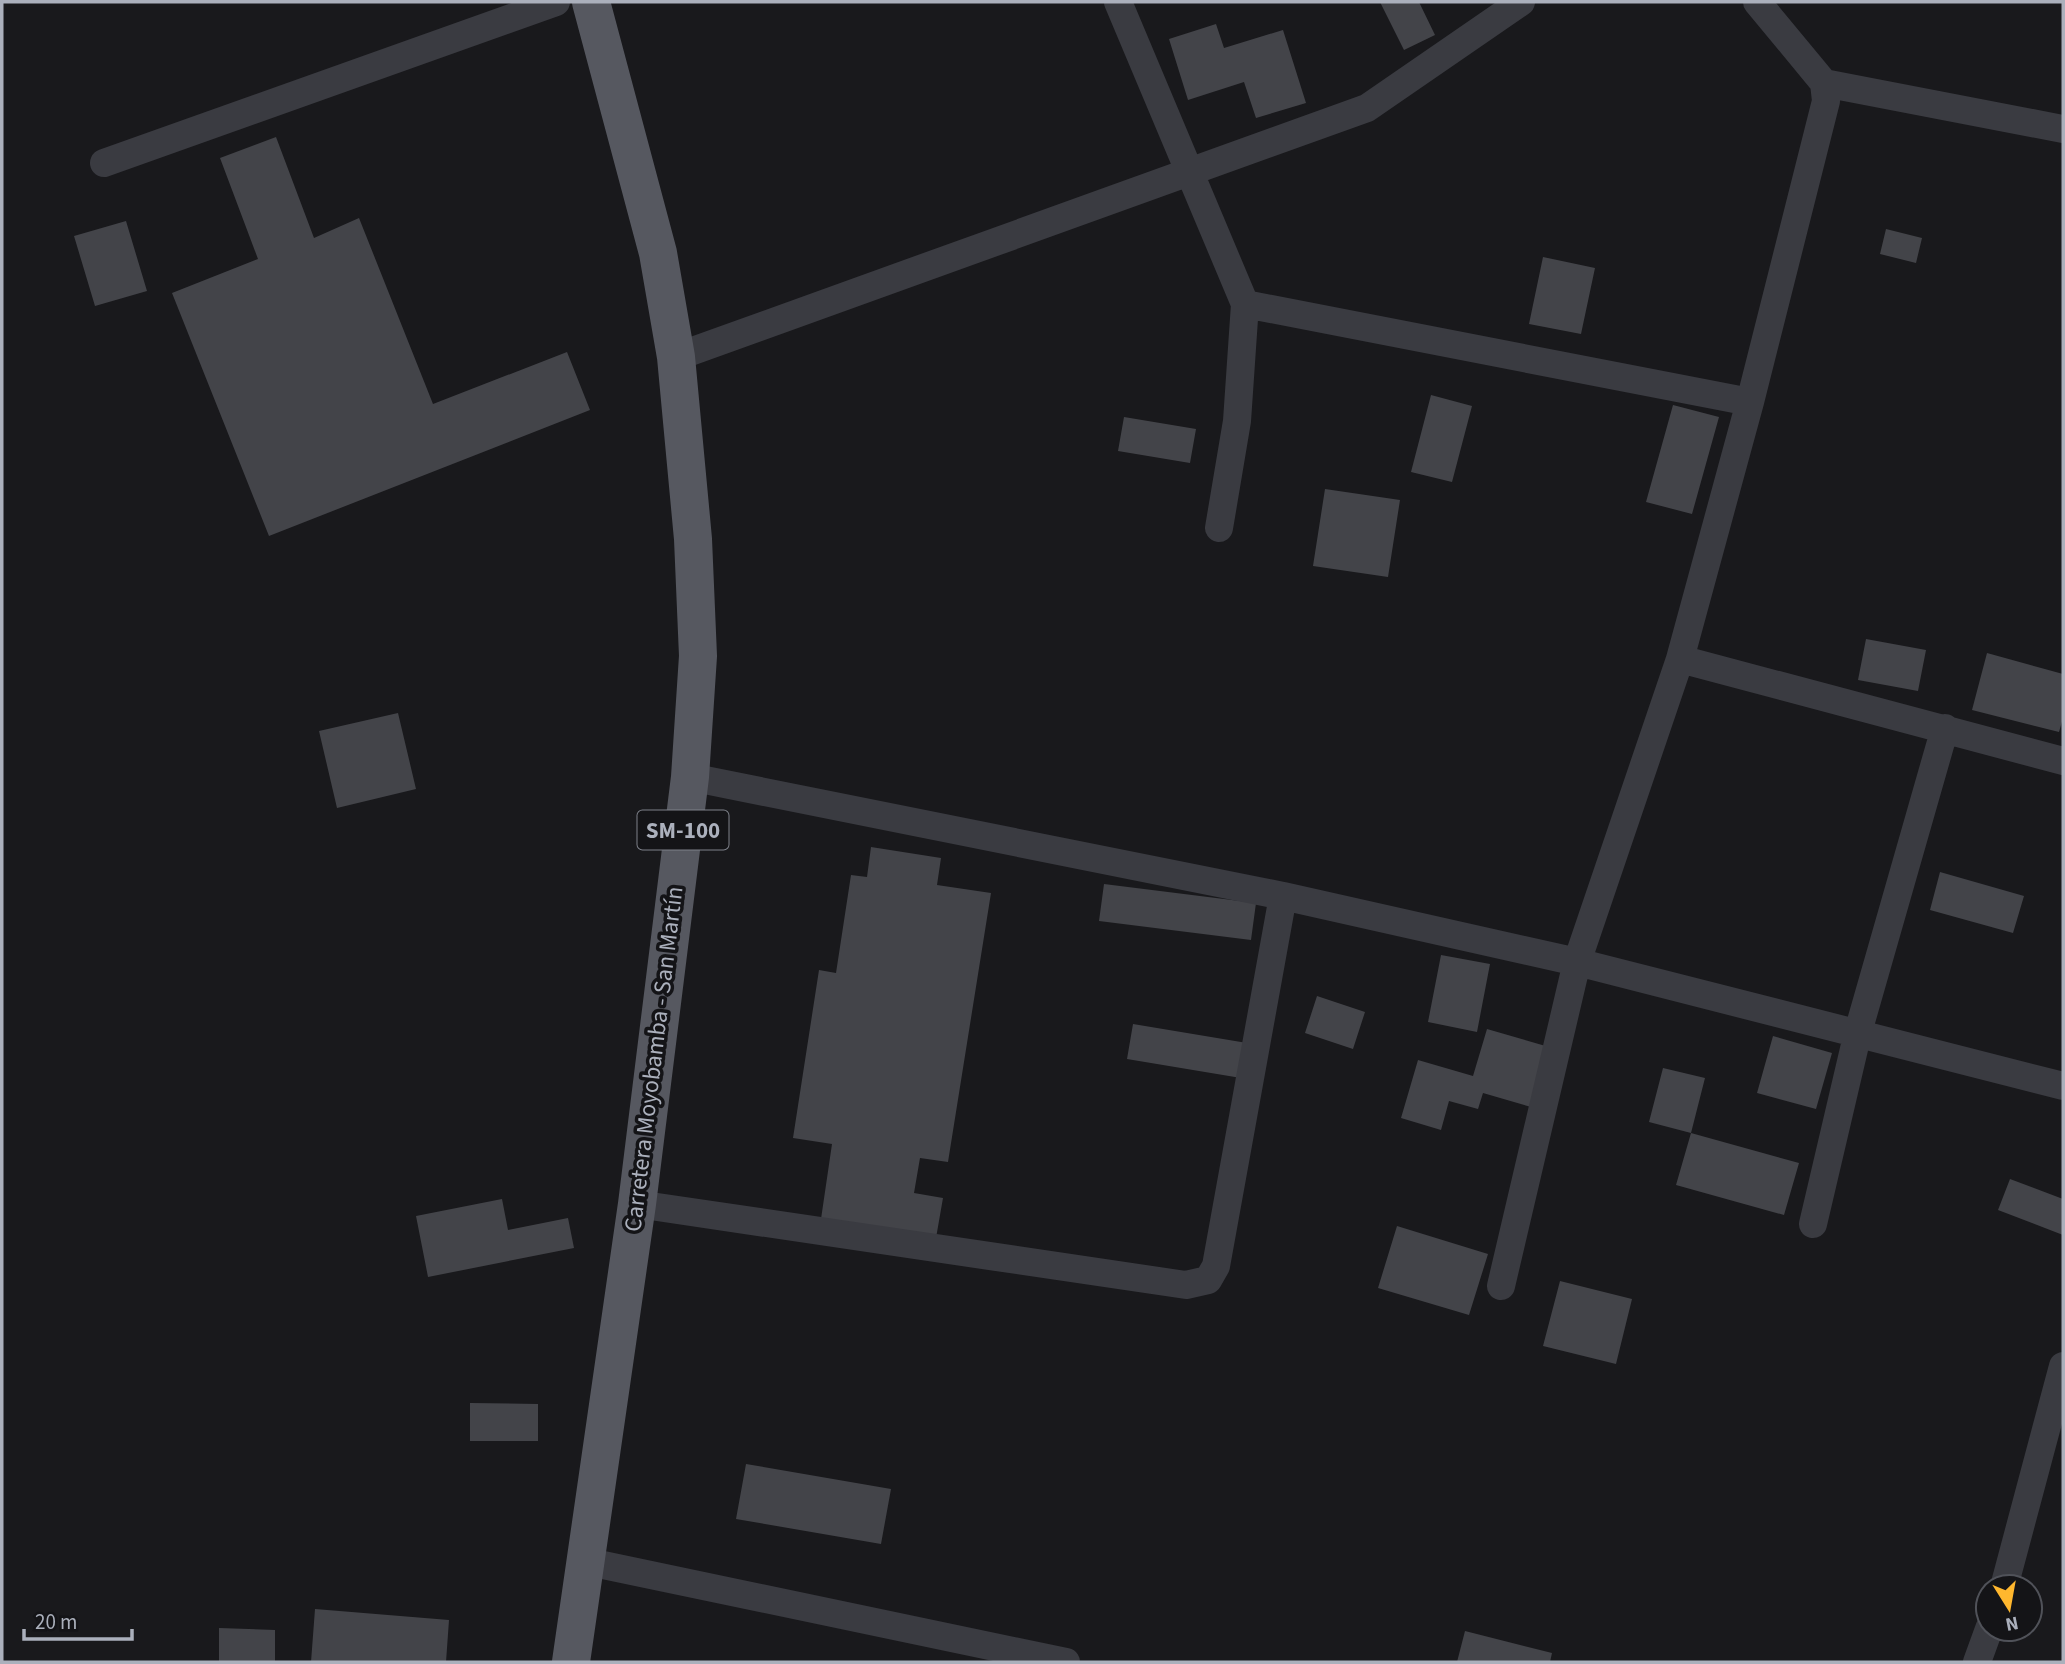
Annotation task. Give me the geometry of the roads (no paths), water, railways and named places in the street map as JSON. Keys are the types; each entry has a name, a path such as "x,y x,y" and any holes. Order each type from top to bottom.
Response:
{"main road":[{"name":"Carretera Moyobamba - San Martín","path":"571,1662 636,1204 690,777 698,656 693,539 676,357 659,253 591,2"}],"street":[{"path":"104,163 556,2"},
{"path":"1118,2 1188,174 1245,304 1237,421 1219,528"},
{"path":"1501,1286 1577,962 1680,659 1750,402 1826,101 1824,83 1757,2"},
{"path":"676,357 1367,108 1514,4"},
{"path":"1824,83 2063,129"},
{"path":"1245,304 1750,402"},
{"path":"1680,659 2063,761"},
{"path":"1813,1224 1858,1032 1945,728"},
{"path":"690,777 1283,896 1577,962 2063,1086"},
{"path":"636,1204 1186,1285 1208,1280 1216,1266 1283,896"},
{"path":"2008,1573 2063,1366"},
{"path":"584,1561 1066,1662"},
{"path":"1977,1662 1984,1643"}]}
